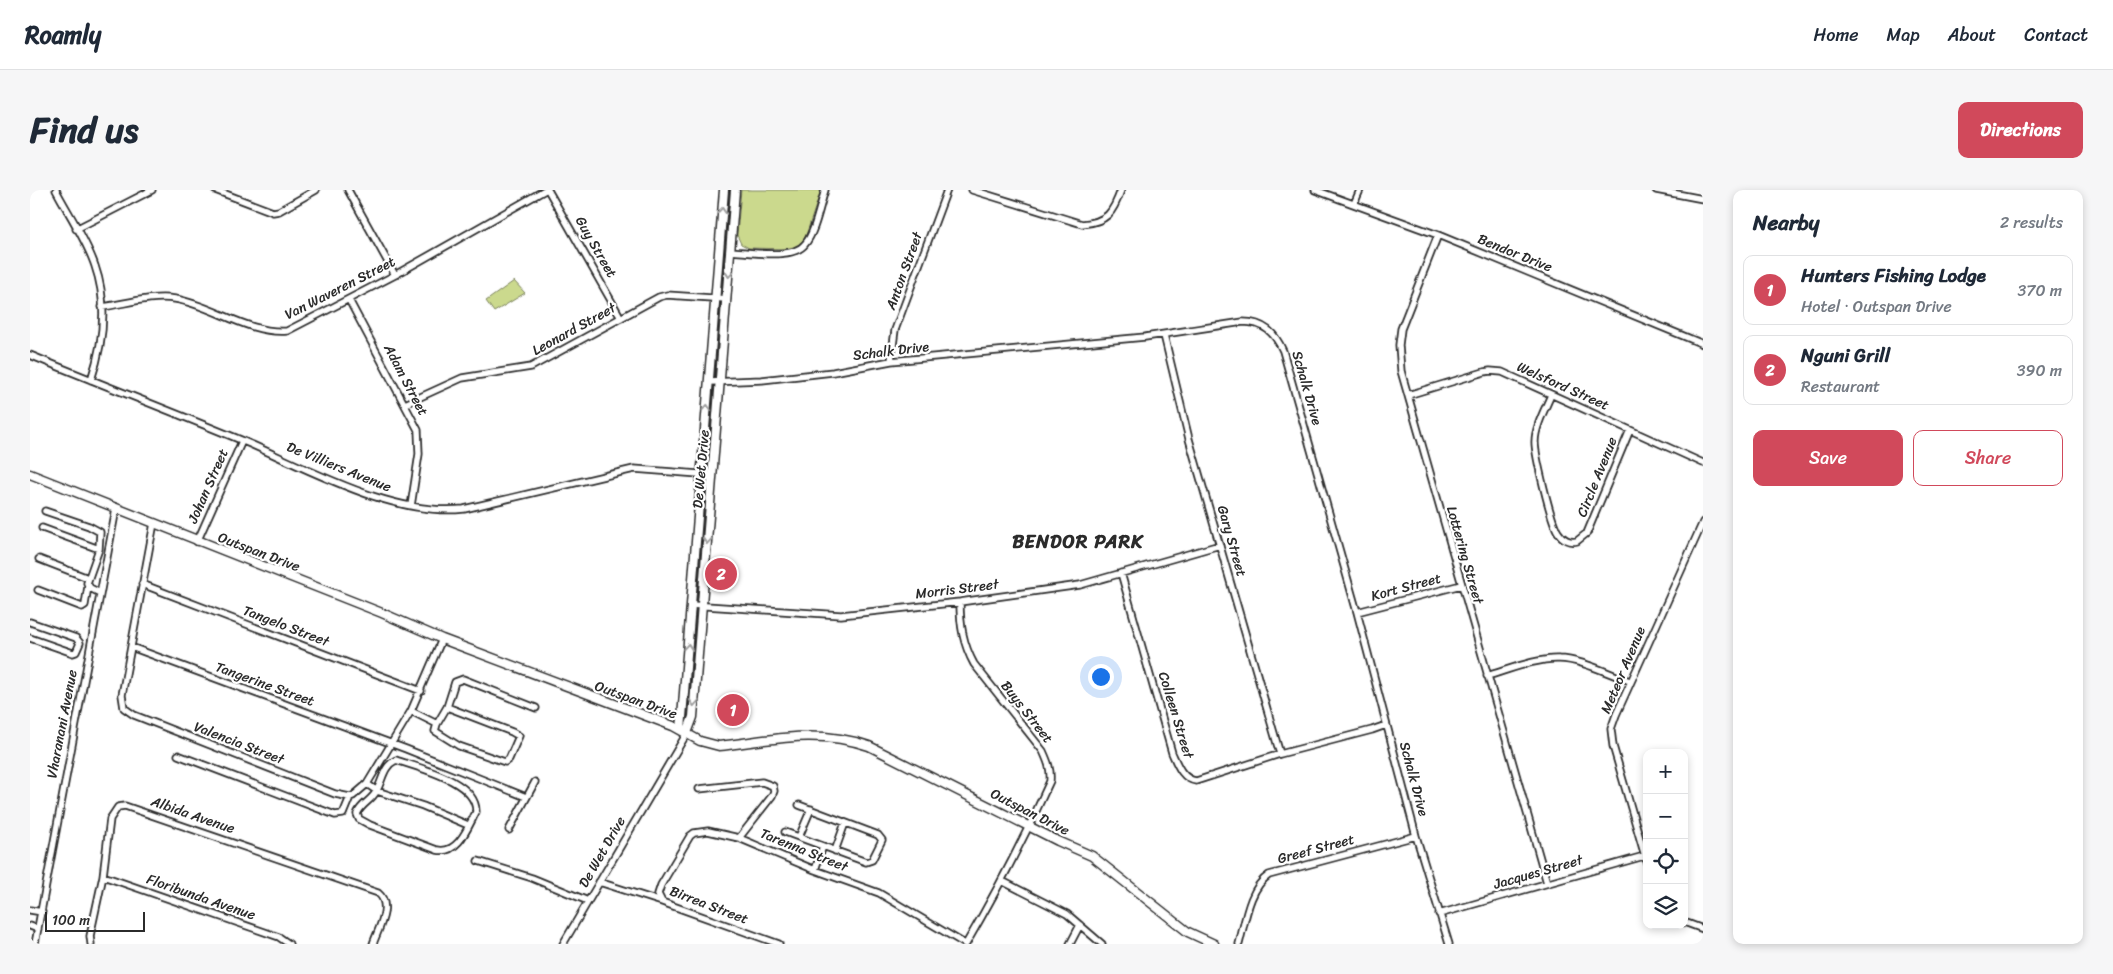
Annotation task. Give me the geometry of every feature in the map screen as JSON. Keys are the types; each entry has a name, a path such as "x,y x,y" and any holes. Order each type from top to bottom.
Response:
{"street":[{"path":"56,190 95,266 102,307 101,340 91,380"},
{"path":"76,229 152,190"},
{"path":"215,190 273,212 279,211 316,190"},
{"path":"348,190 395,275"},
{"name":"Van Waveren Street","path":"102,307 151,300 174,299 255,327 279,331 298,326 349,300 547,190"},
{"name":"Guy Street","path":"547,190 622,318"},
{"name":"De Wet Drive","path":"684,732 691,605 724,190"},
{"name":"De Wet Drive","path":"563,944 693,717 735,190"},
{"path":"731,250 787,253 799,250 808,241 825,190"},
{"name":"Anton Street","path":"891,362 895,330 947,190"},
{"path":"972,190 1082,224 1093,224 1108,216 1121,190"},
{"name":"Bendor Drive","path":"1315,190 1438,235 1703,344"},
{"path":"1354,204 1360,190"},
{"path":"1656,190 1703,199"},
{"name":"Lottering Street","path":"1438,235 1404,318 1400,336 1401,371 1547,883"},
{"name":"Leonard Street","path":"405,404 462,378 531,367 659,297 667,295 727,299"},
{"name":"Adam Street","path":"349,300 418,430 420,439 411,506"},
{"name":"Schalk Drive","path":"710,382 824,373 891,362 1164,335 1243,322 1254,322 1268,328 1277,338 1286,360 1357,612 1416,836 1449,944"},
{"name":"Gary Street","path":"1164,335 1189,439 1280,754"},
{"name":"De Villiers Avenue","path":"30,355 242,441 366,494 411,506 440,511 464,509 634,469 712,475"},
{"name":"Welsford Street","path":"1408,395 1490,371 1513,377 1703,463"},
{"name":"Circle Avenue","path":"1551,395 1542,417 1535,444 1551,514 1558,533 1566,540 1577,541 1587,533 1630,430"},
{"name":"Johan Street","path":"197,542 242,441"},
{"name":"Outspan Drive","path":"30,474 197,542 382,613 442,639 684,732 705,744 719,746 809,735 858,742 869,746 1058,841 1098,859 1188,932 1214,944"},
{"name":"Vharanani Avenue","path":"35,944 116,509"},
{"path":"38,590 82,607 85,605 88,578 99,549 100,532 89,526 45,511"},
{"name":"Meteor Avenue","path":"1643,852 1611,729 1630,681 1703,522"},
{"name":"Valencia Street","path":"154,523 122,701 124,708 128,712 335,794 350,798"},
{"path":"42,528 99,549"},
{"name":"Morris Street","path":"691,605 841,615 960,602 1080,586 1220,545"},
{"path":"39,559 88,578"},
{"name":"Colleen Street","path":"1121,573 1172,753 1182,773 1191,781 1386,725"},
{"name":"Tangelo Street","path":"142,584 421,691"},
{"path":"88,586 100,593"},
{"name":"Kort Street","path":"1357,612 1461,586"},
{"name":"Buys Street","path":"960,602 963,638 974,664 1043,751 1050,765 1050,781 1030,826 1002,882 966,944"},
{"path":"30,622 76,638 80,642 78,650"},
{"path":"30,638 73,653 78,650 88,652"},
{"path":"178,755 335,815 343,814 350,798 358,794 367,784 411,711 442,639"},
{"name":"Tangerine Street","path":"131,647 391,743 526,797"},
{"path":"1487,676 1561,658 1630,681"},
{"path":"447,707 517,734 520,738 509,759 507,762 500,762 459,746 436,732 437,724 447,707 455,682 463,679 536,708"},
{"path":"411,711 437,724"},
{"path":"396,760 450,780 468,792 476,807 476,812 461,839 454,847 446,851 437,850 361,821 357,814 360,807 372,798 377,791 386,768 396,760"},
{"path":"509,830 535,782"},
{"path":"699,789 762,782 773,786 772,796 739,838"},
{"path":"367,784 377,791 423,806 468,825"},
{"path":"785,832 870,862 882,840 878,835 799,805"},
{"name":"Albida Avenue","path":"92,944 90,936 102,876 110,819 118,807 125,806 337,880 370,889 382,896 386,905 373,944"},
{"path":"799,837 811,809"},
{"path":"835,851 845,823"},
{"name":"Tarenna Street","path":"660,899 661,885 687,839 694,833 708,831 739,838 815,870 885,896 966,944"},
{"name":"Greef Street","path":"1239,944 1256,889 1263,879 1269,875 1416,836"},
{"path":"815,870 823,846"},
{"name":"Jacques Street","path":"1440,914 1643,856"},
{"path":"478,860 532,878 588,901"},
{"name":"Floribunda Avenue","path":"102,876 279,938 289,944"},
{"name":"Birrea Street","path":"599,882 660,899 779,944"},
{"path":"1002,882 1059,910 1102,944"},
{"path":"30,910 42,912"},
{"path":"1688,923 1703,929"},
{"path":"1070,944 1080,925"},
{"path":"30,926 38,928"}],"green space":[{"path":"741,190 821,190 805,238 795,249 749,248 741,244 737,235"},
{"path":"514,281 525,293 494,312 486,301"}],"place":[{"name":"Nguni Grill","path":"721,574"},
{"name":"Hunters Fishing Lodge","path":"733,710"}],"district":[{"name":"BENDOR PARK","path":"1078,541"}]}
